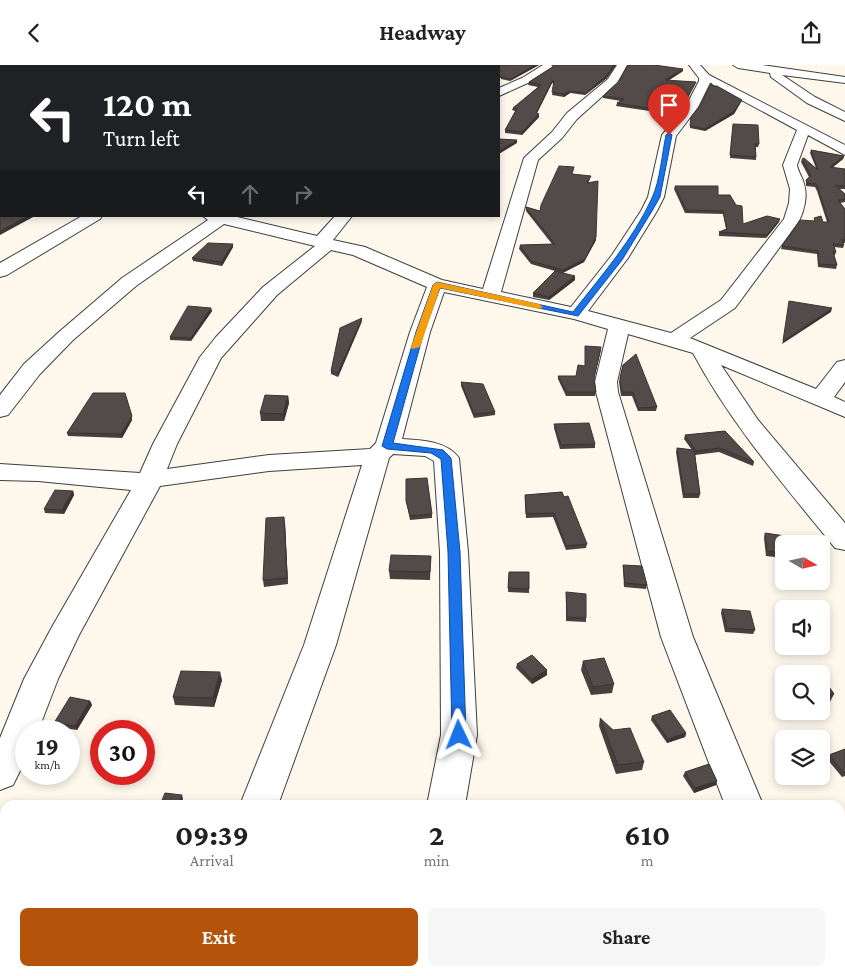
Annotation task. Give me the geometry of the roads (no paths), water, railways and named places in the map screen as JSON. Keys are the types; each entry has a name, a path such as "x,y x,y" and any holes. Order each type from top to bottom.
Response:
{"street":[{"path":"490,296 504,243 531,158 556,135 572,116 613,81 622,65"},
{"path":"694,65 705,77 832,141 845,151"},
{"path":"738,65 845,80"},
{"path":"500,91 526,80 547,67"},
{"path":"776,71 775,75 804,95 845,117"},
{"path":"576,315 619,258 649,211 656,197 669,135 697,100 705,77"},
{"path":"674,341 728,304 764,254 791,221 794,216 797,186 790,171 790,165 804,128"},
{"path":"0,271 92,217"},
{"path":"0,410 32,369 66,336 129,282 179,249 215,217 322,241 377,257 417,278 437,285 576,315 701,349 845,410"},
{"path":"322,241 343,217"},
{"path":"0,774 12,752 41,679 63,635 150,480 165,444 211,357 223,341 270,291 323,248 322,241"},
{"path":"261,800 320,645 420,332 437,285"},
{"path":"619,326 606,381 607,392 677,637 742,800"},
{"path":"701,349 716,379 765,446 845,541"},
{"path":"820,399 845,367"},
{"path":"0,472 38,473 117,482 150,480 269,463 382,451 431,450 439,452 446,458 454,552 459,735 447,800"}]}
